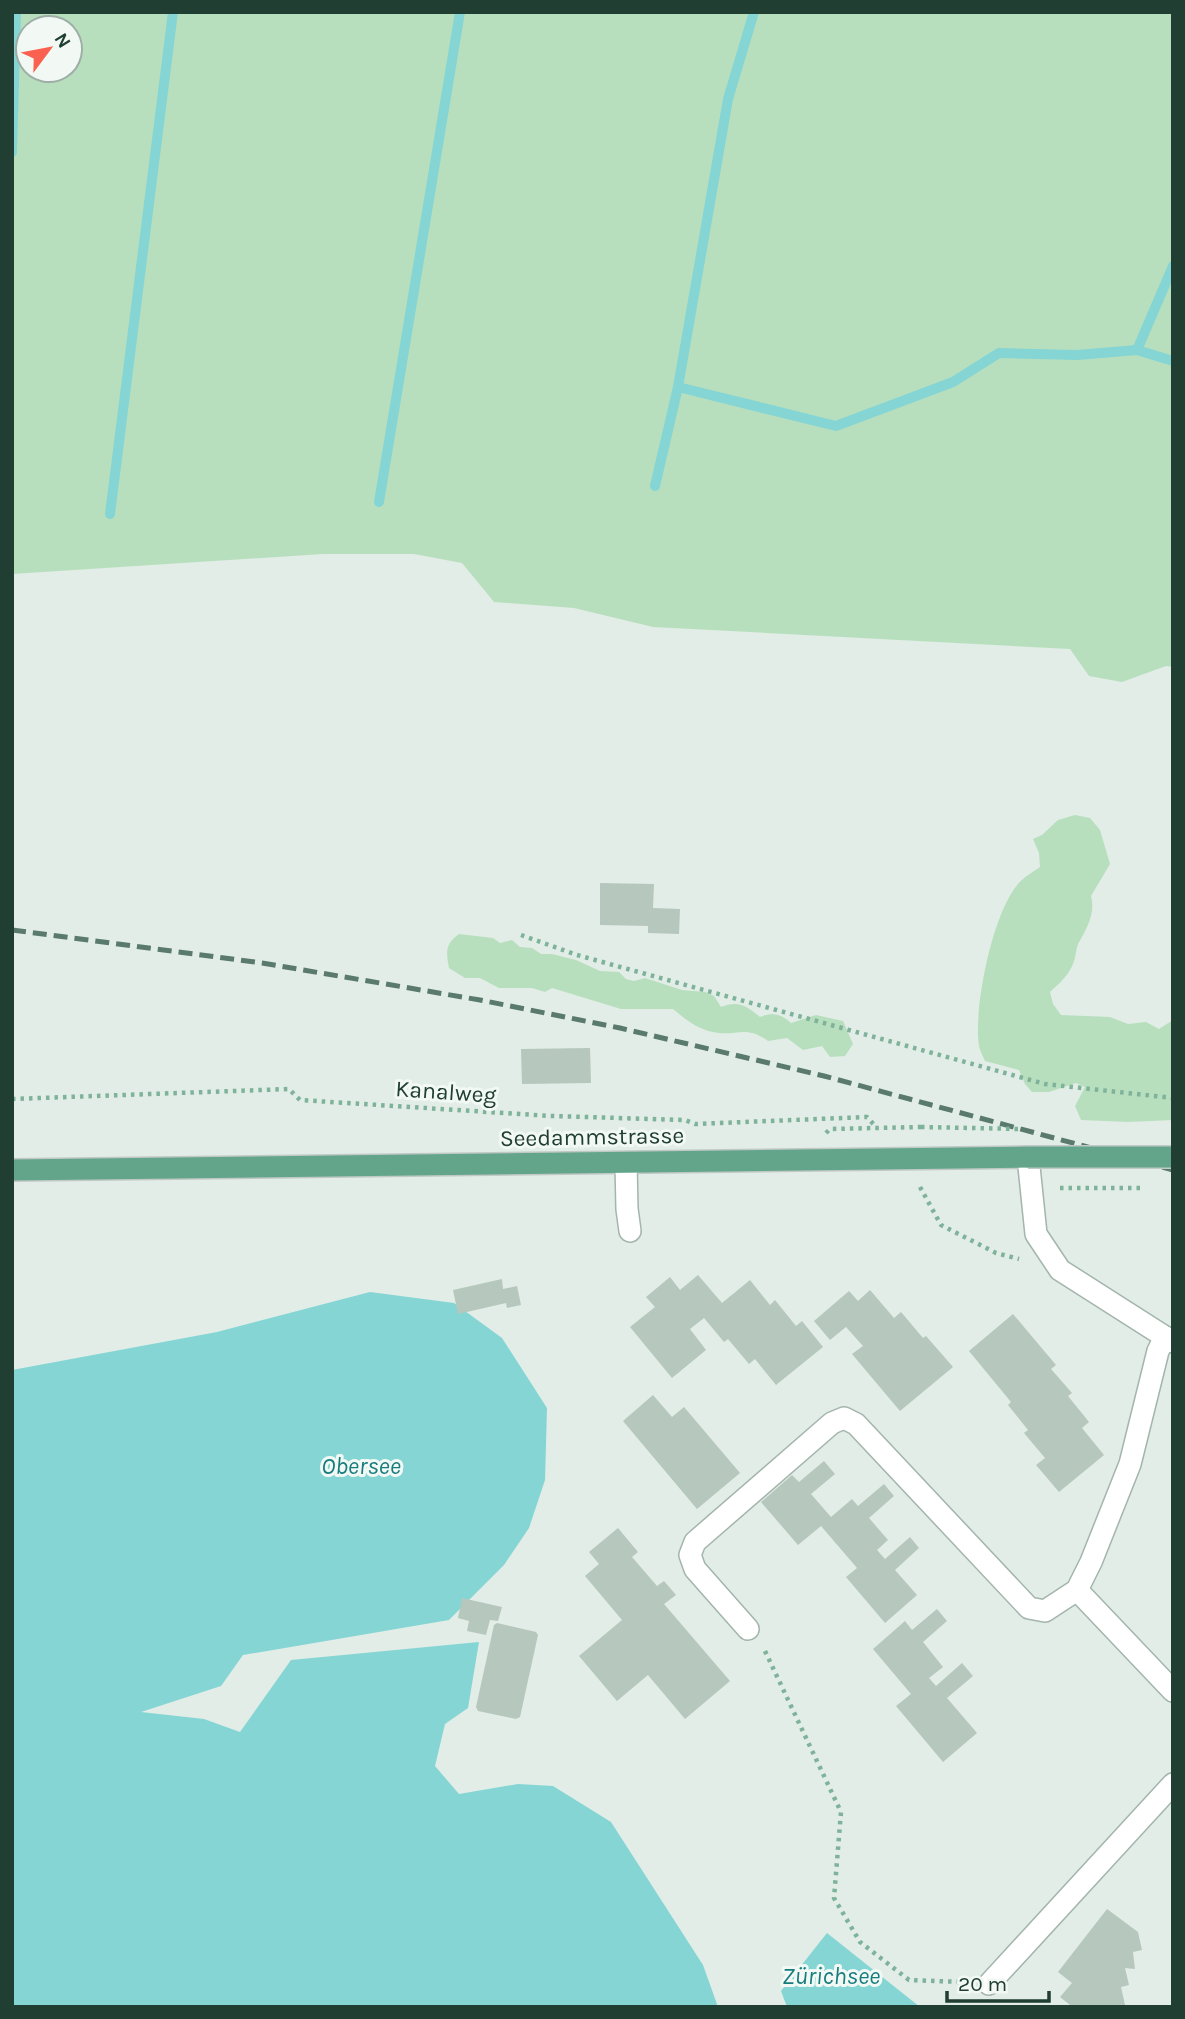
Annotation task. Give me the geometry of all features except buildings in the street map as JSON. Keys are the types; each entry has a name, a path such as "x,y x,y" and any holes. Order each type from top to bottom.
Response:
{"main road":[{"name":"Seedammstrasse","path":"12,1170 1173,1157"}],"street":[{"path":"748,1629 695,1569 690,1555 695,1542 832,1423 844,1418 856,1424 1029,1608 1045,1611 1077,1590 1130,1464 1158,1351 1169,1340 1060,1270 1036,1234 1028,1157"},
{"path":"626,1163 630,1231"},
{"path":"1077,1590 1173,1691"},
{"path":"989,1984 1173,1784"}],"path":[{"path":"522,935 577,955 1045,1084 1173,1098"},
{"name":"Kanalweg","path":"12,1099 289,1089 300,1100 551,1116 685,1120 695,1124 867,1117 877,1128 1020,1129"},
{"path":"920,1187 941,1225 996,1253 1060,1270"},
{"path":"1031,1188 1148,1188"},
{"path":"748,1629 767,1654 841,1812 834,1898 860,1942 909,1980 989,1984"}],"green space":[{"path":"12,12 1173,12 1173,667 1166,666 1122,682 1089,676 1070,649 653,627 574,608 494,602 462,563 414,554 323,554 12,574"},
{"path":"1075,815 1090,818 1100,830 1110,864 1091,896 1091,915 1072,966 1050,992 1053,1004 1061,1015 1110,1017 1128,1024 1146,1022 1159,1029 1173,1020 1173,1120 1081,1120 1075,1106 1085,1087 1076,1083 1049,1092 1032,1092 1019,1070 985,1061 979,1048 982,985 1001,916 1018,884 1040,867 1039,853 1033,839 1042,835 1058,820"},
{"path":"459,934 493,938 500,943 512,940 520,947 532,948 541,954 576,960 600,971 619,972 626,979 634,981 645,978 682,990 705,992 714,996 721,1007 742,1005 760,1017 777,1015 791,1023 816,1015 843,1021 853,1044 845,1056 830,1057 822,1046 803,1050 787,1038 768,1041 747,1032 707,1031 673,1009 621,1009 552,988 545,992 532,988 499,988 480,978 465,978 449,968 448,949 451,941"}],"water":[{"name":"Obersee","path":"370,1292 454,1303 502,1338 547,1408 545,1480 529,1528 504,1565 449,1620 243,1655 221,1686 141,1712 204,1719 240,1732 291,1660 479,1642 468,1708 445,1724 435,1766 459,1794 518,1784 553,1786 611,1822 703,1965 718,2007 12,2007 12,1370 217,1332"},
{"name":"Zürichsee","path":"827,1933 920,2007 787,2007 781,1991"}],"waterway":[{"path":"12,152 16,12"},
{"path":"110,514 173,12"},
{"path":"379,502 460,12"},
{"path":"655,486 678,387 728,99 754,12"},
{"path":"1137,350 1173,266"},
{"path":"678,387 836,426 953,382 999,353 1077,355 1137,350 1173,361"}],"railway":[{"path":"12,930 262,963 480,1000 620,1028 824,1076 1173,1170"}]}
